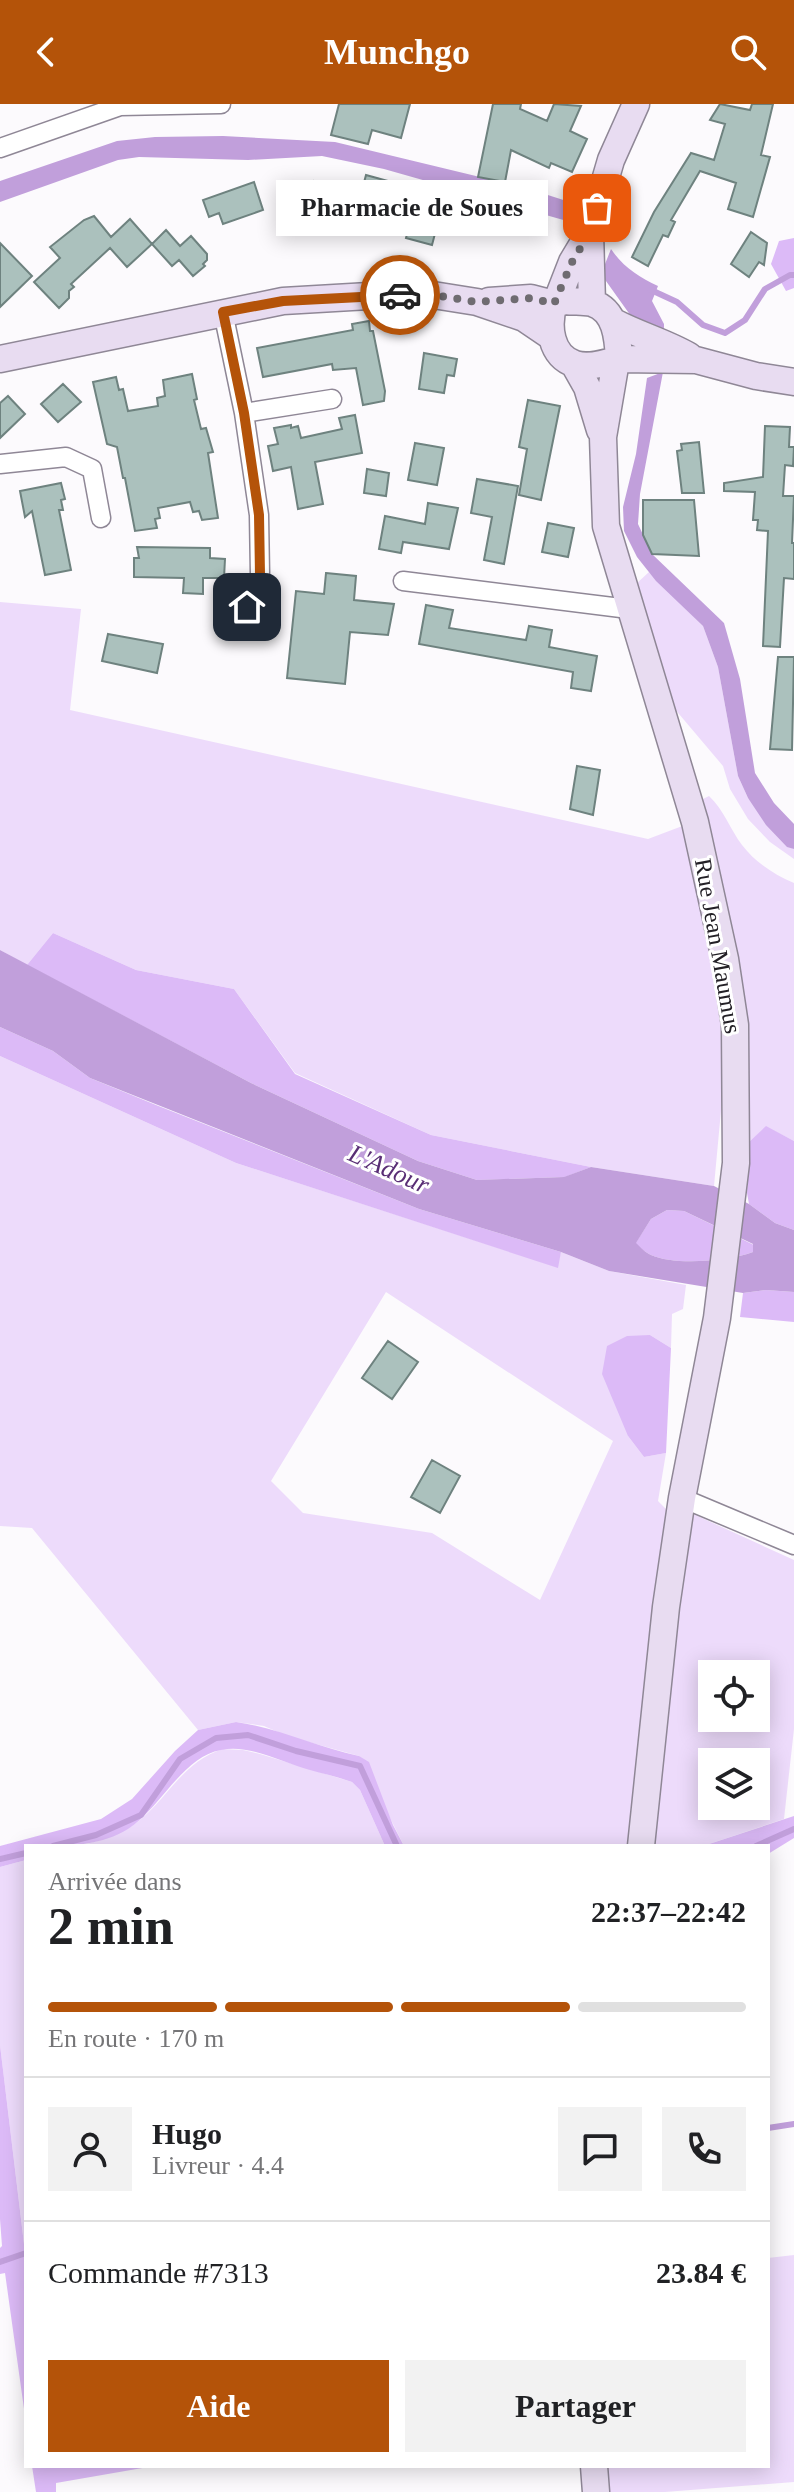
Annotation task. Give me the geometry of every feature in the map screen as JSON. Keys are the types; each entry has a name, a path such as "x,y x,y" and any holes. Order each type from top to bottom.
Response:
{"main road":[{"path":"603,437 587,387 574,364 559,353 550,325 572,262 590,232 611,160 636,104"},
{"path":"590,232 592,303"},
{"path":"0,359 283,301 386,295 433,295 477,302 524,318 552,337"},
{"path":"477,302 531,298 555,304 592,303 604,309 614,322 636,334 672,346 696,360"},
{"path":"603,437 617,360 614,322"},
{"path":"574,364 617,360 696,360 756,376 794,382"},
{"name":"Rue Jean Maumus","path":"603,437 606,526 695,822 725,959 735,1025 736,1163 717,1318 682,1498 666,1607 641,1844"},
{"path":"594,2468 596,2492"}],"street":[{"path":"0,148 120,106 221,104"},
{"path":"223,312 244,413 259,515 260,575 257,594 247,607"},
{"path":"244,413 332,399"},
{"path":"0,464 66,457 81,462 92,469 101,518"},
{"path":"403,581 629,609"},
{"path":"682,1498 794,1545"}],"shaded area":[{"path":"794,238 794,288 786,291 771,264 779,241"},
{"path":"649,572 703,626 718,667 738,776 748,798 787,846 794,849 794,859 770,842 748,819 730,789 723,766 668,701 636,584"},
{"path":"0,602 81,609 70,710 648,839 685,825 721,1013 722,1100 714,1186 591,1167 431,1135 295,1073 234,989 136,970 53,933 27,965 0,950"},
{"path":"709,796 753,857 772,872 794,883 794,1141 766,1127 749,1142 747,1012 724,894 701,806 701,800"},
{"path":"53,933 136,970 234,989 295,1074 431,1135 591,1167 565,1177 477,1180 418,1161 251,1083 27,965"},
{"path":"0,1027 53,1051 90,1078 156,1105 419,1209 561,1252 558,1268 236,1163 0,1056"},
{"path":"0,1056 236,1163 557,1267 561,1252 609,1271 686,1285 683,1309 672,1314 671,1348 650,1335 628,1436 644,1457 666,1453 658,1501 669,1512 633,1844 403,1844 359,1756 287,1736 264,1726 236,1722 198,1730 32,1528 0,1526","holes":["386,1292 613,1441 540,1600 432,1533 303,1513 271,1481"]},
{"path":"766,1126 794,1141 794,1230 775,1223 749,1204 749,1142"},
{"path":"667,1210 684,1211 754,1245 753,1252 702,1261 674,1260 649,1254 635,1244 651,1219"},
{"path":"766,1290 794,1292 794,1322 740,1317 743,1293"},
{"path":"650,1335 671,1348 666,1453 644,1457 628,1436 602,1374 607,1346 627,1336"},
{"path":"691,1513 794,1560 794,1729 784,1819 709,1844 649,1844"},
{"path":"236,1722 359,1756 369,1762 403,1844 384,1844 360,1790 352,1782 255,1752 232,1749 221,1750 195,1762 128,1829 104,1840 83,1844 24,1844 24,1861 0,1867 0,1846 101,1819 132,1799 198,1730"},
{"path":"223,1749 243,1750 352,1782 360,1790 384,1844 86,1844 110,1837 140,1820 194,1764"},
{"path":"794,1816 794,1838 770,1853 770,1844 709,1844"},
{"path":"24,1861 24,2244 0,2045 0,1867"},
{"path":"0,2045 24,2244 24,2409 5,2273 0,2274"},
{"path":"794,2255 794,2482 665,2492 606,2492 603,2468 770,2468 770,2258"},
{"path":"32,2468 142,2468 56,2483 56,2492 36,2492"}],"water":[{"path":"223,136 335,142 526,188 579,205 574,223 384,169 322,156 248,160 139,157 118,160 0,202 0,181 117,141"},
{"path":"611,249 632,271 658,286 652,301 664,324 664,333 638,326 601,274"},
{"path":"663,372 640,494 638,524 652,554 724,623 740,679 755,773 774,803 794,824 794,849 787,847 766,825 738,776 718,667 703,626 656,581 637,557 624,531 623,507 636,454 647,378"},
{"name":"L'Adour","path":"0,950 251,1083 418,1161 477,1180 564,1177 591,1167 714,1186 749,1204 775,1223 794,1230 794,1292 766,1290 743,1293 609,1271 561,1252 419,1209 90,1078 53,1051 0,1027","holes":["667,1210 684,1211 753,1244 753,1252 717,1260 687,1261 651,1255 636,1243 651,1219"]}],"building":[{"path":"339,104 410,104 401,138 372,130 368,144 331,135"},
{"path":"493,104 521,104 520,109 547,121 554,104 581,106 570,131 587,139 572,172 551,163 549,168 511,150 505,182 478,177"},
{"path":"720,104 750,110 752,104 773,104 761,155 770,157 753,217 728,209 736,183 700,171 671,220 675,222 668,237 663,235 648,266 632,257 654,212 691,153 714,160 725,124 710,120"},
{"path":"366,175 395,183 390,201 384,199 376,230 353,224"},
{"path":"313,181 325,204 291,220 280,196"},
{"path":"254,182 263,210 223,224 219,213 209,217 203,200"},
{"path":"417,196 443,203 432,245 406,238"},
{"path":"94,216 111,237 130,219 152,244 127,267 110,248 71,284 74,287 69,291 69,298 59,308 34,282 60,258 50,247 84,220"},
{"path":"166,230 180,246 191,236 207,254 205,266 193,276 179,260 172,266 152,244"},
{"path":"751,232 767,243 764,265 759,262 749,277 731,264"},
{"path":"0,243 32,276 0,307"},
{"path":"369,321 385,391 384,401 363,405 356,368 333,370 332,364 263,377 257,348 353,330 352,324"},
{"path":"424,353 457,359 454,376 447,375 444,393 419,389"},
{"path":"192,374 201,429 206,428 213,452 208,453 218,518 202,520 199,511 193,512 190,502 158,508 160,518 155,519 157,528 135,531 117,447 107,444 93,382 116,377 119,390 123,389 128,411 158,406 157,398 165,396 163,380"},
{"path":"63,384 81,402 58,422 41,404"},
{"path":"8,396 25,414 0,438 0,403"},
{"path":"528,400 560,406 541,500 519,495 527,449 519,447"},
{"path":"355,415 362,453 315,462 323,504 298,509 291,467 273,471 268,446 278,444 274,428 298,426 301,438 342,429 339,418"},
{"path":"765,426 790,427 789,447 794,447 793,466 785,465 783,496 794,496 794,579 784,578 780,647 763,646 768,531 757,530 758,520 753,520 755,492 724,491 724,483 763,477"},
{"path":"699,442 704,493 682,493 677,451 682,450 681,444"},
{"path":"415,443 444,448 437,485 408,480"},
{"path":"367,469 389,473 386,496 364,493"},
{"path":"477,479 518,486 504,564 484,560 492,517 471,513"},
{"path":"61,483 65,499 61,500 63,510 59,510 71,570 45,575 32,511 25,517 20,491"},
{"path":"643,500 694,500 699,556 652,554 643,535"},
{"path":"428,503 458,508 449,549 403,542 401,553 379,549 385,516 425,524"},
{"path":"548,523 574,528 568,557 542,552"},
{"path":"137,547 210,548 210,558 225,559 224,578 203,578 203,594 183,593 184,578 134,577 134,558 139,558"},
{"path":"326,573 356,576 354,600 394,604 388,635 350,632 345,684 287,678 296,591 324,594"},
{"path":"426,605 453,610 449,628 526,640 529,626 552,630 549,647 597,656 591,691 571,688 573,672 419,644"},
{"path":"108,634 163,644 157,673 102,661"},
{"path":"778,657 794,657 792,750 770,749"},
{"path":"577,766 600,770 593,815 570,809"},
{"path":"388,1341 418,1362 392,1399 362,1378"},
{"path":"432,1460 460,1476 440,1513 411,1497"}],"waterway":[{"path":"651,290 677,302 703,325 725,333 745,320 765,289 794,275"},
{"path":"61,1844 96,1835 141,1815 180,1759 216,1738 248,1735 296,1751 360,1766 396,1844"},
{"path":"760,1844 794,1829"},
{"path":"0,1859 24,1853"},
{"path":"770,2128 794,2124"},
{"path":"0,2262 24,2254"}],"way so far":[{"path":"400,295 433,295 477,302 531,298 554,304 572,262 590,232 597,208"}],"place":[{"name":"Pharmacie de Soues","path":"597,208"}],"route":[{"path":"247,607 257,594 260,575 259,515 244,413 223,312 283,301 400,295"}]}
